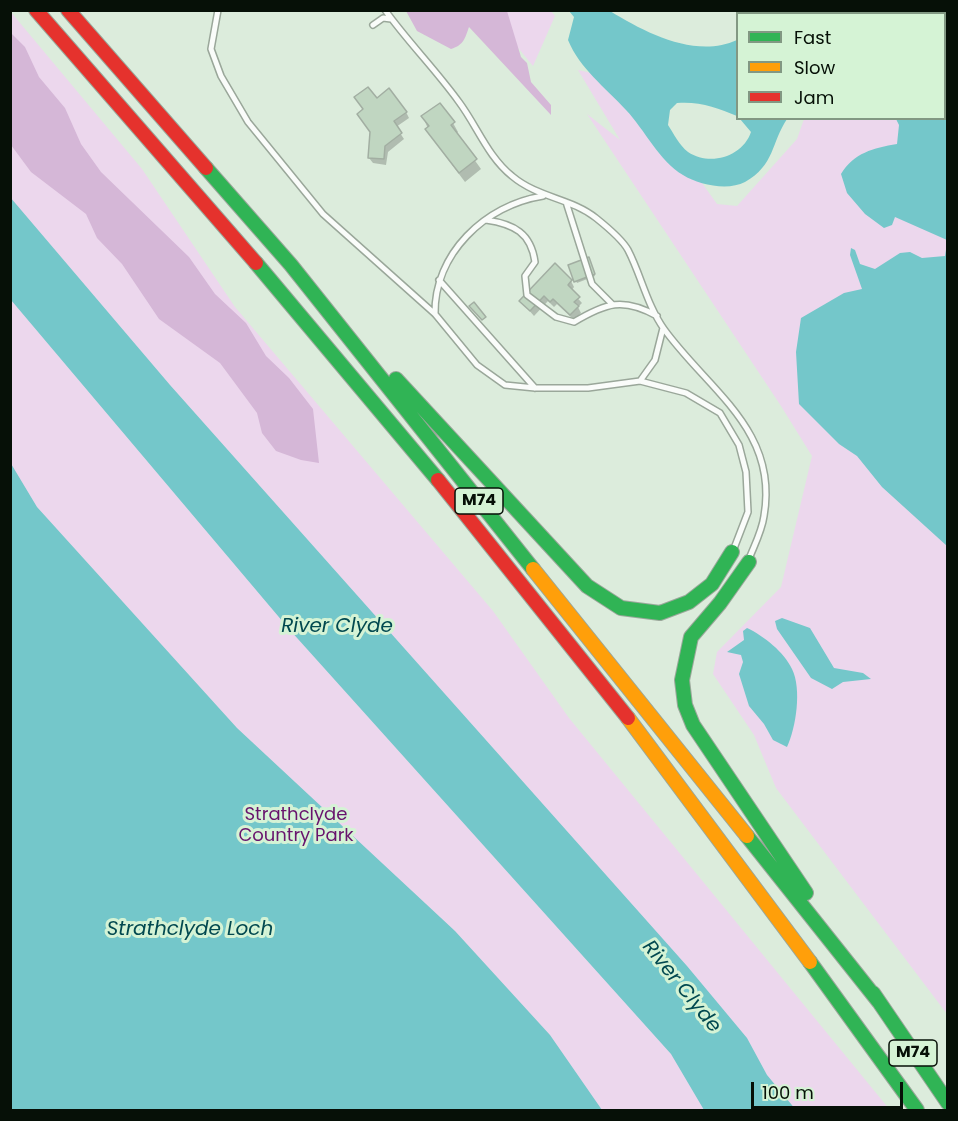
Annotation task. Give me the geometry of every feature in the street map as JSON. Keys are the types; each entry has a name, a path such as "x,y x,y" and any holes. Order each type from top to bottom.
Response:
{"highway":[{"name":"M74","path":"36,10 165,156 420,458 563,635 707,819 917,1110"},
{"name":"M74","path":"68,10 291,265 879,1002 948,1103"},
{"path":"291,265 587,586 621,608 660,613 689,602 712,584 732,552"},
{"path":"749,562 720,603 691,637 682,680 685,705 699,735 879,1002"}],"lane":[{"path":"218,10 211,49 222,76 248,122 323,214 435,314 477,365 505,385 535,388 588,388 640,381 687,393 720,413 739,444 746,472 748,512 732,552"},
{"path":"385,10 438,73 489,149 511,175 543,196 566,202 596,217 627,248 663,328 731,406 755,441 765,470 766,495 764,518 749,562"},
{"path":"372,25 383,18 391,19"},
{"path":"435,314 439,280 453,249 486,220 509,204 543,196"},
{"path":"566,202 592,284 612,304"},
{"path":"486,220 516,228 532,244 535,261 525,276 527,294 556,317 574,322 604,304 639,306 658,317"},
{"path":"439,280 535,388"},
{"path":"640,381 655,360 663,328"}],"green space":[{"name":"Strathclyde Country Park","path":"10,11 142,169 235,307 493,611 569,718 890,1110 11,1110"},
{"path":"488,11 551,11 555,16 533,66"},
{"path":"820,11 947,11 947,1014 776,788 754,735 713,674 717,652 781,587 812,456 587,114 620,140 578,70 630,82 717,204 737,206 797,139 804,120 946,120 946,12"}],"shaded area":[{"path":"406,11 507,11 521,57 527,63 531,82 551,105 551,115 469,27 461,43 451,49 417,31"},
{"path":"11,33 25,47 39,77 65,108 81,144 101,172 189,257 215,294 246,323 266,356 289,378 313,409 319,463 301,460 276,451 262,433 257,413 220,363 159,319 122,264 97,238 86,214 31,172 11,145"}],"water":[{"path":"569,11 610,11 655,35 688,45 705,47 736,40 736,116 701,104 677,103 670,110 668,125 679,143 688,152 706,159 716,159 734,153 747,140 751,132 741,120 786,120 762,168 745,182 730,186 705,184 690,179 674,169 633,118 579,60 568,40 574,17"},
{"path":"946,71 948,72 947,240 895,217 892,225 884,228 865,214 847,193 841,174 846,167 858,156 880,147 897,144 899,125 896,120 946,120"},
{"name":"River Clyde","path":"10,197 170,385 687,966 747,1038 767,1075 796,1110 704,1110 671,1054 289,629 11,300"},
{"path":"947,243 948,546 882,487 857,456 839,444 799,404 796,352 801,318 844,293 862,289 850,255 851,248 855,250 860,264 875,269 900,253 910,252 922,258 945,256"},
{"name":"Strathclyde Loch","path":"10,462 37,507 237,728 455,931 550,1035 602,1110 11,1110"},
{"path":"782,618 810,628 834,668 863,673 871,679 843,682 832,689 811,678 777,629 775,621"},
{"path":"747,628 767,640 779,651 795,677 797,708 787,747 773,740 764,724 749,706 739,674 743,662 741,655 727,652 744,640 743,631"}],"building":[{"path":"368,87 377,98 389,88 407,112 394,121 402,133 385,146 384,159 368,158 370,132 357,114 363,109 354,97"},
{"path":"440,103 455,122 451,125 477,159 459,173 425,129 429,126 421,116"},
{"path":"589,257 595,274 574,282 568,265"},
{"path":"555,263 572,280 568,285 580,297 574,302 579,306 570,315 553,299 550,302 544,296 530,311 519,301"},
{"path":"474,302 486,317 482,320 469,306"}],"traffic: fast":[{"path":"206,168 291,265 533,569"},
{"path":"256,263 438,480"},
{"path":"396,379 587,586 621,608 660,613 689,602 712,584 732,552"},
{"path":"749,562 720,603 691,637 682,680 685,705 693,725 806,893"},
{"path":"747,836 879,1002"},
{"path":"810,962 917,1110"},
{"path":"873,993 948,1103"}],"traffic: slow":[{"path":"533,569 747,836"},
{"path":"628,718 810,962"}],"traffic: jam":[{"path":"36,10 256,263"},
{"path":"68,10 206,168"},
{"path":"438,480 628,718"}]}
